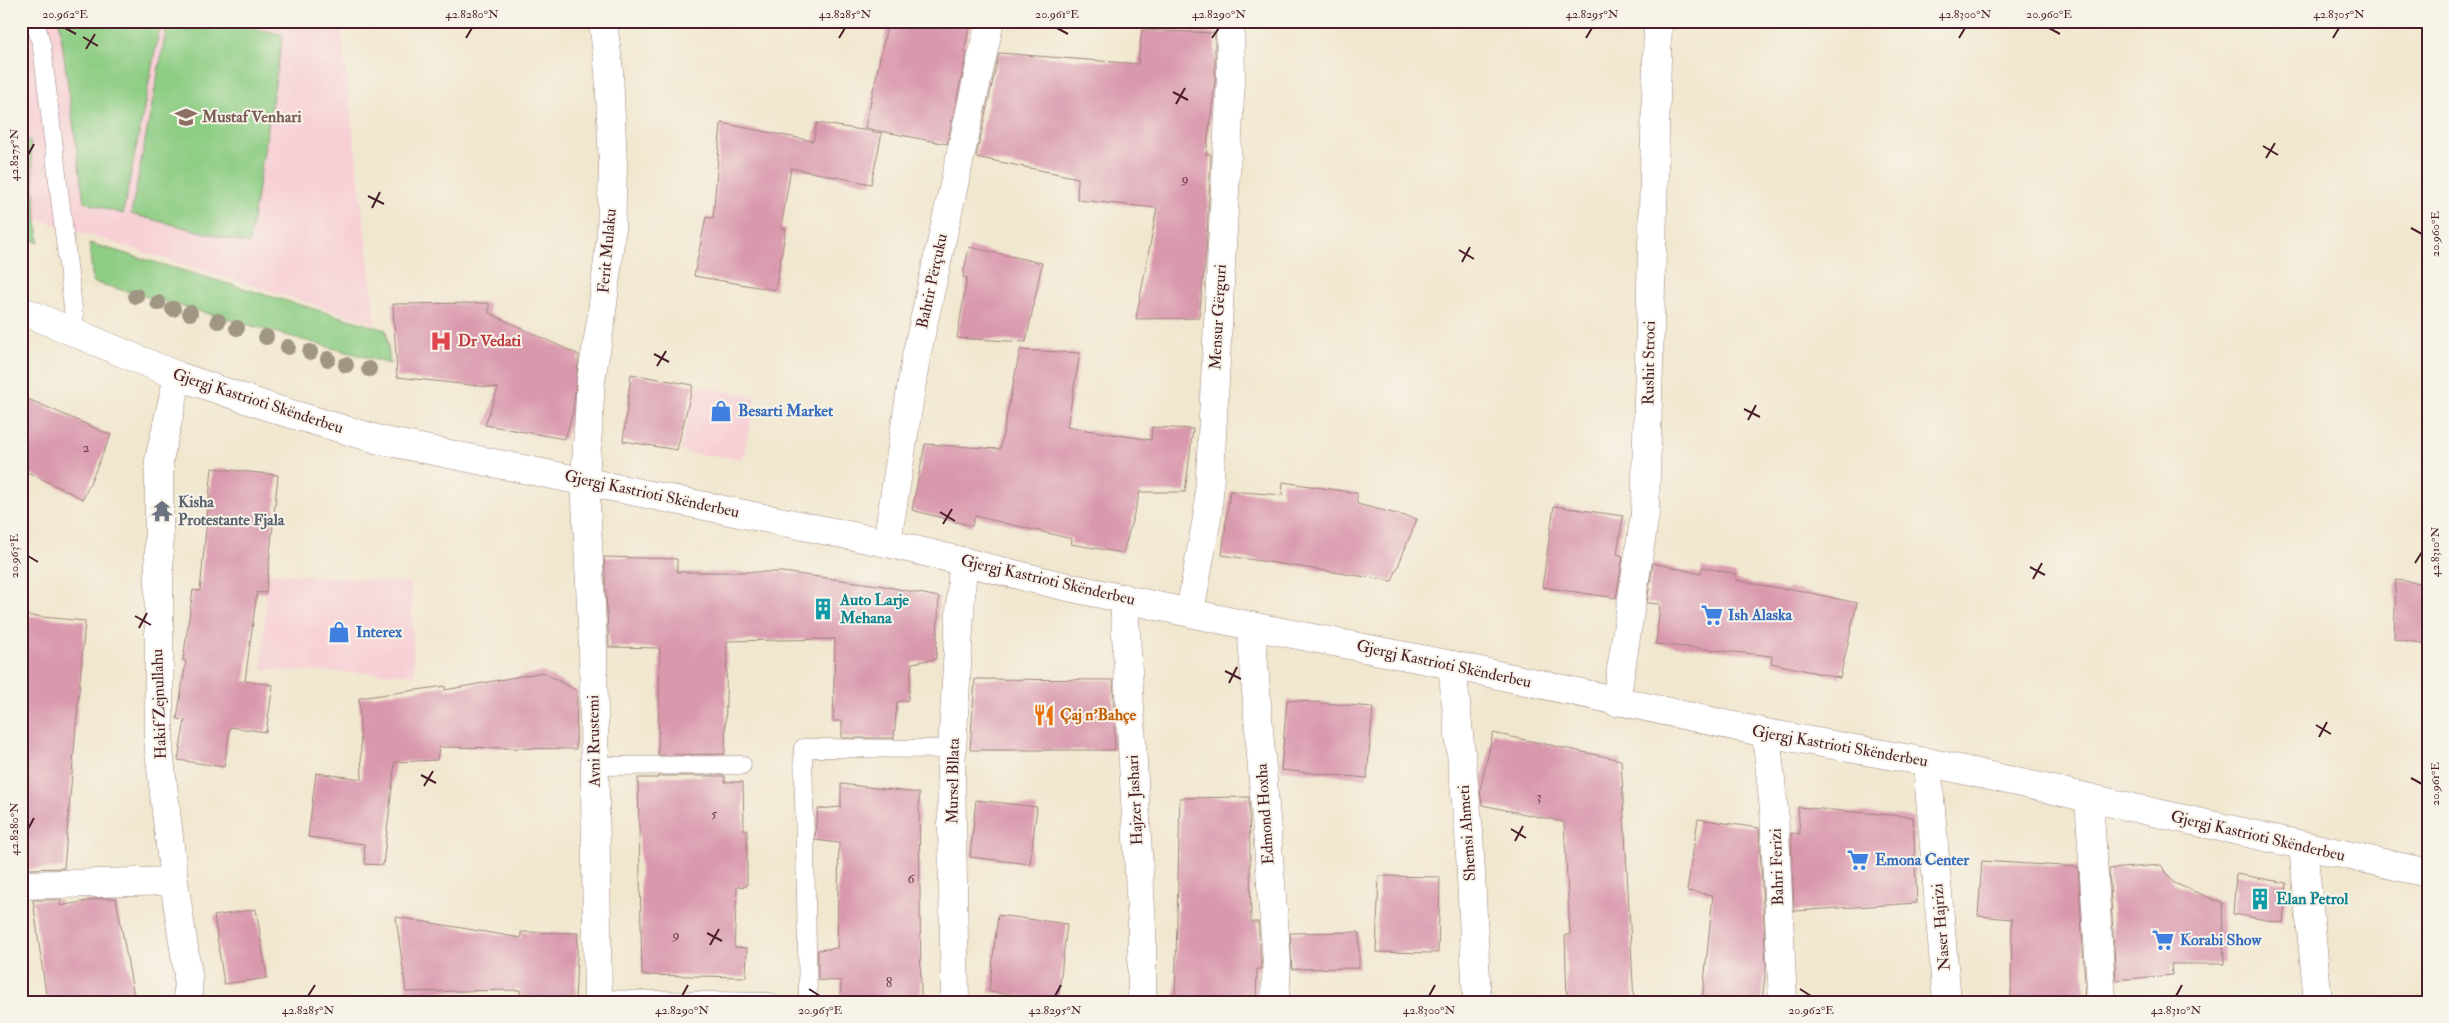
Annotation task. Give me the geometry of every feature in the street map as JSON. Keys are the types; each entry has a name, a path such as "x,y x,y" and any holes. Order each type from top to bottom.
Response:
{"street":[{"name":"Ferit Mulaku","path":"585,480 591,379 601,321 611,233 613,166 603,21"},
{"name":"Bahtir Përçuku","path":"887,543 916,357 990,21"},
{"name":"Mensur Gërguri","path":"1190,612 1208,512 1231,77 1230,21"},
{"name":"Rushit Stroci","path":"1616,702 1645,514 1658,21"},
{"name":"Gjergj Kastrioti Skënderbeu","path":"21,310 178,376 281,411 380,440 585,480 887,543 963,562 1251,626 1452,665 1616,702 1766,733 1927,762 2428,873"},
{"name":"Hakif Zejnullahu","path":"178,376 159,460 160,522 157,638 159,750 174,881 188,975 188,1002"},
{"name":"Avni Rrustemi","path":"585,480 593,647 598,1001"},
{"name":"Mursel Bllata","path":"955,1002 952,749 963,562"},
{"name":"Hajzer Jashari","path":"1124,598 1142,928 1142,1002"},
{"name":"Edmond Hoxha","path":"1251,626 1277,961 1275,1002"},
{"name":"Shemsi Ahmeti","path":"1452,665 1469,832 1477,1002"},
{"name":"Bahri Ferizi","path":"1766,733 1774,810 1783,1002"},
{"name":"Naser Hajrizi","path":"1927,762 1947,1002"},
{"path":"2089,798 2102,1002"},
{"path":"2304,846 2318,1002"},
{"path":"21,885 174,881"}],"lane":[{"path":"35,21 42,47 76,333"},
{"path":"808,999 803,748 952,749"},
{"path":"595,766 742,765"},
{"path":"598,1001 769,1002"}],"shaded area":[{"name":"Mustaf Venhari","path":"21,21 340,21 376,324 21,214"},
{"name":"Besarti Market","path":"696,386 756,397 743,458 701,455 680,451"},
{"name":"Interex","path":"267,573 411,583 414,674 262,670"}],"green space":[{"path":"59,21 161,21 123,214 84,202"},
{"path":"168,21 225,21 283,35 249,244 131,214"},
{"path":"21,135 30,141 39,243 21,236"},
{"path":"89,243 386,330 390,364 93,282"}],"building":[{"path":"888,21 971,21 964,51 967,51 947,144 865,128"},
{"path":"1142,30 1215,33 1215,82 1206,154 1211,154 1206,252 1199,318 1136,319 1157,208 1077,200 1078,178 976,157 999,53 1138,64"},
{"path":"721,123 813,141 817,123 882,133 871,184 791,168 781,228 786,229 775,290 694,276 706,217 713,218"},
{"path":"969,247 1042,263 1026,342 957,338 967,278 963,277"},
{"path":"489,303 489,313 579,355 573,411 565,439 485,425 498,388 397,377 393,304"},
{"path":"1020,350 1080,353 1067,427 1151,440 1152,427 1193,429 1185,492 1140,492 1123,553 1071,544 1072,539 975,516 972,526 912,510 925,444 1000,449"},
{"path":"631,374 693,385 677,450 623,441"},
{"path":"21,396 111,435 83,499 21,469"},
{"path":"212,468 278,475 266,593 257,592 245,681 273,685 266,732 230,727 224,767 178,760 185,720 177,719 186,661 183,660 193,590 200,591"},
{"path":"1283,482 1357,493 1357,504 1417,519 1392,581 1222,555 1230,491 1282,495"},
{"path":"1554,506 1623,516 1617,554 1623,556 1616,598 1542,587"},
{"path":"604,557 677,559 677,572 782,572 878,585 939,597 936,659 912,663 908,700 897,702 894,738 842,738 842,721 833,721 835,639 727,641 725,754 658,755 660,648 609,647"},
{"path":"1653,563 1701,574 1702,567 1736,574 1736,580 1787,590 1788,588 1857,603 1840,678 1771,663 1772,656 1656,644 1660,604 1647,603"},
{"path":"2396,580 2428,584 2428,644 2394,639"},
{"path":"21,615 85,621 64,868 29,869 28,864 21,863"},
{"path":"543,672 577,691 576,749 439,747 437,760 395,762 383,865 365,864 364,844 308,837 316,773 362,779 359,698 445,686 445,690"},
{"name":"Çaj n'Bahçe","path":"975,679 1113,680 1115,750 970,750"},
{"path":"1287,700 1373,707 1367,778 1281,770"},
{"path":"1493,733 1621,760 1634,1002 1567,1002 1565,935 1570,935 1564,822 1482,805 1480,790"},
{"path":"658,776 725,776 725,782 743,782 744,830 747,830 747,886 737,887 734,947 747,948 746,977 642,975 638,778 658,778"},
{"path":"841,784 919,793 921,1002 840,1002 841,981 818,980 818,950 837,948 839,843 815,840 816,823 818,809 841,807"},
{"path":"1249,797 1251,922 1258,922 1261,961 1261,969 1257,969 1256,1002 1175,1002 1180,798"},
{"path":"976,800 1037,807 1030,864 970,857"},
{"name":"Emona Center","path":"1798,807 1913,817 1917,903 1794,911 1791,833 1800,834"},
{"path":"1698,819 1759,828 1766,966 1762,1002 1702,1002 1713,895 1687,891"},
{"path":"1982,861 2078,867 2085,983 2084,1002 2011,1002 2012,919 1978,916"},
{"name":"Korabi Show","path":"2161,865 2174,883 2222,903 2224,964 2171,964 2172,975 2116,980 2109,869"},
{"name":"Elan Petrol","path":"2236,874 2287,883 2283,923 2233,914"},
{"path":"1379,876 1440,877 1438,953 1376,952"},
{"path":"104,898 116,898 135,1002 47,1002 33,900 61,900 60,906"},
{"path":"256,909 267,978 224,984 214,916"},
{"path":"998,915 1067,924 1058,1000 989,992"},
{"path":"396,917 521,938 521,932 578,933 575,1002 520,1002 520,990 406,992"},
{"path":"1359,932 1359,968 1292,969 1290,933"}],"place":[{"name":"Mustaf Venhari","path":"186,117"},
{"name":"Dr Vedati","path":"441,341"},
{"name":"Besarti Market","path":"721,411"},
{"name":"Kisha Protestante Fjala","path":"162,511"},
{"name":"Auto Larje Mehana","path":"823,609"},
{"name":"Ish Alaska","path":"1712,615"},
{"name":"Interex","path":"339,632"},
{"name":"Çaj n'Bahçe","path":"1044,715"},
{"name":"Emona Center","path":"1858,860"},
{"name":"Elan Petrol","path":"2260,899"},
{"name":"Korabi Show","path":"2163,940"}]}
